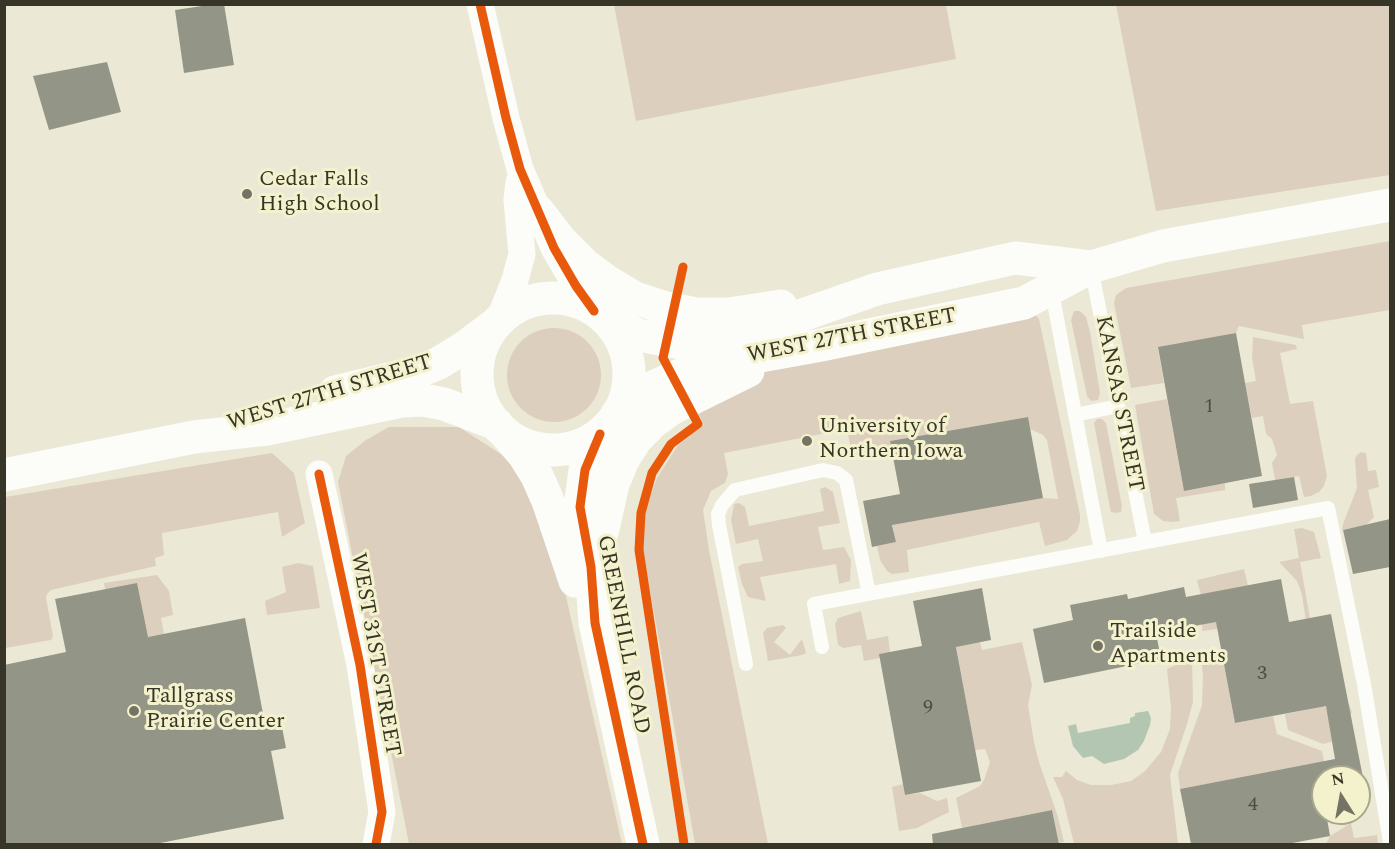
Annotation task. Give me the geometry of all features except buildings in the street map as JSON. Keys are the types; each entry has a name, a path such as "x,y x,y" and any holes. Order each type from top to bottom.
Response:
{"main road":[{"name":"WEST 27TH STREET","path":"600,315 638,335 682,344 704,343 742,336 877,289 1015,258 1049,275 1091,267 1163,246 1390,205"},
{"path":"538,212 561,241 585,265 608,282 635,298 673,310 696,314 729,314 877,289"},
{"name":"WEST 27TH STREET","path":"608,424 632,399 682,374 716,364 1024,303 1049,275"},
{"path":"558,298 584,304 600,315 621,339 629,364 627,390 608,424 577,446 551,450 527,446 501,429 489,416 479,394 476,370 481,346 496,323 512,309 534,299 558,298"},
{"name":"WEST 27TH STREET","path":"194,438 261,410 417,372 439,363 465,347 496,323"},
{"path":"591,567 603,529 613,483 622,460 636,439 653,422 671,409 794,350"},
{"name":"WEST 27TH STREET","path":"4,474 194,438 267,429 402,401 423,400 444,404 501,429"},
{"name":"GREENHILL ROAD","path":"608,424 585,471 580,497 582,528 591,567 595,623 643,844"},
{"name":"GREENHILL ROAD","path":"501,429 524,455 537,476 548,501 572,575 595,623"}],"street":[{"path":"480,4 520,169 554,248 576,286 600,315"},
{"path":"496,323 515,280 522,254 518,200 520,169"},
{"name":"WEST 31ST STREET","path":"319,474 362,677 382,812 376,844"}],"lane":[{"name":"KANSAS STREET","path":"1091,267 1145,542"},
{"path":"1049,275 1101,551"},
{"path":"1075,415 1118,406"},
{"path":"746,664 718,514 722,505 735,490 823,470 837,474 846,480 869,594"},
{"path":"822,647 814,604 1328,508 1364,684 1390,842"}],"shaded area":[{"path":"614,5 946,5 956,59 636,121"},
{"path":"1116,5 1390,5 1390,175 1156,211"},
{"path":"1390,241 1390,310 1302,325 1304,339 1239,326 1236,333 1158,349 1164,383 1131,388 1114,303 1116,295 1126,288"},
{"path":"1032,311 1039,319 1080,515 1077,531 1067,540 1045,546 1039,522 907,550 909,572 892,574 887,571 880,560 877,546 896,542 890,512 1043,498 1058,499 1047,440 1043,435 1030,429 1028,417 890,441 892,451 858,457 852,455 847,429 724,453 728,474 725,483 711,491 703,510 768,844 695,844 643,551 645,511 657,478 678,445 704,425 695,407 654,395"},
{"path":"1074,311 1080,311 1086,317 1100,393 1098,400 1091,401 1087,396 1071,320"},
{"path":"554,328 572,331 587,342 598,357 601,375 598,393 587,408 572,419 554,422 536,419 521,408 510,393 507,375 510,357 521,342 536,331"},
{"path":"1253,337 1296,345 1297,349 1280,353 1290,404 1313,401 1327,476 1324,486 1311,496 1304,497 1299,476 1275,480 1272,463 1277,455 1272,439 1266,434 1263,416 1252,418 1245,383 1256,381 1252,358"},
{"path":"1167,399 1184,490 1225,483 1225,490 1176,498 1180,521 1172,522 1163,521 1154,514 1135,405"},
{"path":"1097,419 1102,419 1106,423 1122,506 1121,512 1117,513 1111,512 1110,508 1094,423"},
{"path":"389,427 459,427 524,469 565,592 622,844 409,844 338,482 346,456 366,440"},
{"path":"1361,452 1366,453 1368,471 1376,470 1379,487 1368,490 1374,517 1366,525 1342,530 1357,488 1355,459"},
{"path":"272,453 294,473 305,523 282,537 278,512 162,533 164,555 155,558 156,566 51,590 46,598 53,636 51,640 5,648 5,497"},
{"path":"825,487 833,492 840,523 818,527 823,550 844,547 851,560 850,581 839,584 836,564 760,577 766,601 748,597 738,567 742,564 763,561 758,539 736,544 731,520 734,504 739,503 745,507 749,526 824,511 820,489"},
{"path":"1302,528 1314,532 1321,558 1300,562 1310,618 1306,622 1302,595 1297,581 1279,562 1299,558 1294,529"},
{"path":"298,563 313,566 320,608 267,615 265,601 286,592 282,567"},
{"path":"1244,569 1248,586 1217,629 1202,631 1203,604 1197,580"},
{"path":"157,575 169,591 173,615 161,618 164,634 148,637 105,589 104,583"},
{"path":"861,611 867,640 888,636 890,652 880,654 880,658 864,661 861,645 843,648 838,645 835,624 838,618"},
{"path":"783,625 786,628 774,642 790,655 802,639 806,653 768,661 763,633 767,628"},
{"path":"955,640 980,642 982,650 1022,642 1032,685 1028,705 1034,742 1064,842 1059,843 1052,810 962,828 956,798 980,786 990,762 985,749 975,750"},
{"path":"1221,650 1235,723 1273,716 1277,734 1322,751 1325,765 1316,763 1180,789 1178,773 1202,705 1201,655"},
{"path":"1192,656 1193,702 1170,775 1178,844 1074,844 1063,799 1053,777 1062,777 1066,771 1077,780 1091,785 1111,785 1131,781 1145,771 1161,752 1170,729 1171,708 1167,669 1176,665 1179,658"},
{"path":"1324,695 1326,709 1349,704 1352,712 1335,741 1323,744 1288,730 1285,714 1305,710"},
{"path":"1148,711 1151,718 1144,741 1138,750 1124,759 1104,764 1092,756 1083,758 1073,746 1068,726 1076,724 1078,733 1130,723 1130,718 1135,716 1135,713"},
{"path":"903,784 905,795 920,793 937,801 947,798 949,812 917,828 899,831 892,787"},
{"path":"1351,825 1354,838 1377,835 1378,844 1326,844 1330,836"}],"cycle path":[{"path":"480,4 520,169 554,248 594,311"},
{"path":"683,267 663,358 698,424 671,444 652,473 641,513 639,550 684,844"},
{"path":"600,434 585,470 580,507 591,567 595,623 643,844"},
{"path":"319,474 360,665 382,812 376,844"}],"place":[{"name":"Cedar Falls High School","path":"247,194"},
{"name":"University of Northern Iowa","path":"807,441"},
{"name":"Trailside Apartments","path":"1098,646"},
{"name":"Tallgrass Prairie Center","path":"134,711"}]}
